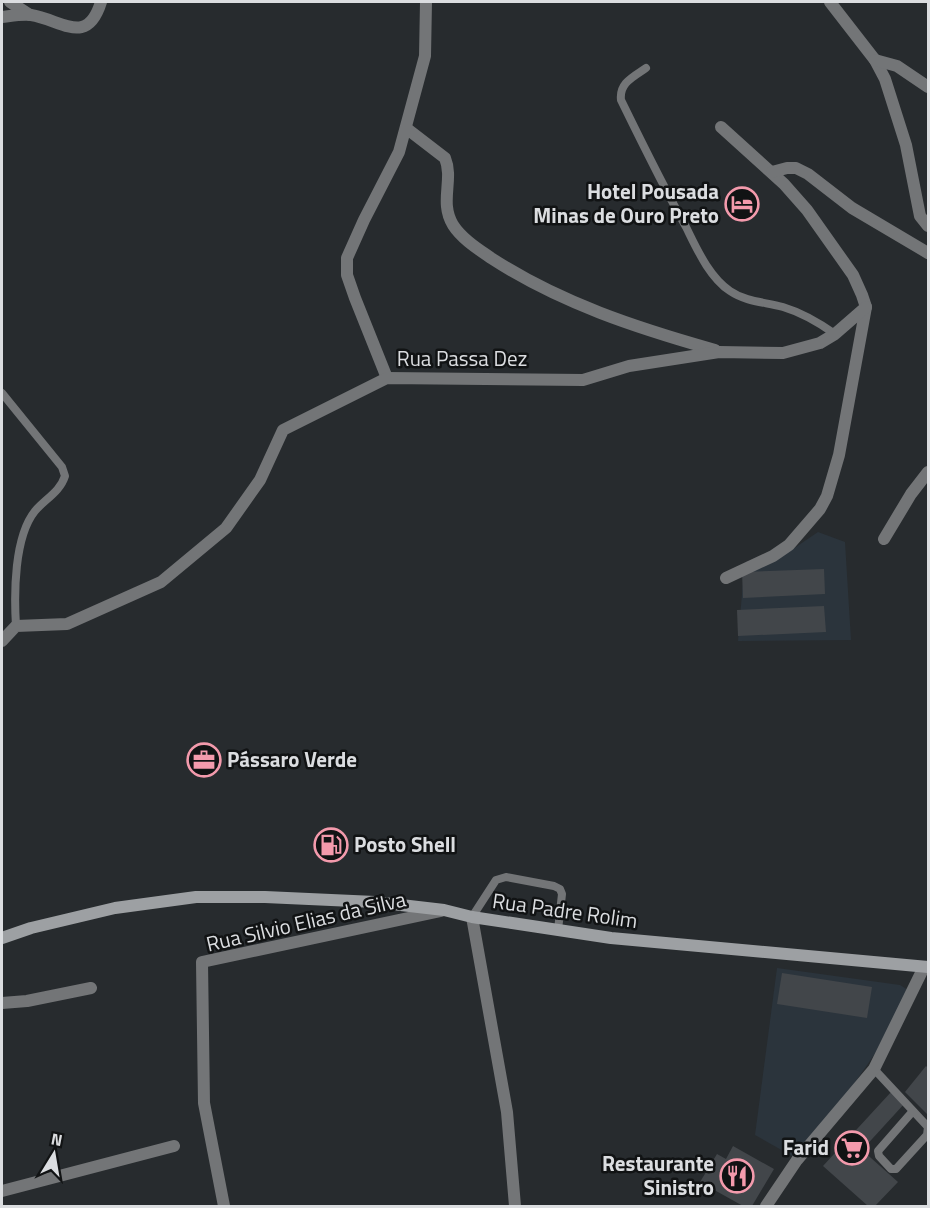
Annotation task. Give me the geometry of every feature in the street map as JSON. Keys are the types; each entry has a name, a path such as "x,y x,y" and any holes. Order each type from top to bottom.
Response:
{"main road":[{"name":"Rua Padre Rolim","path":"2,938 31,928 115,908 196,897 265,897 375,902 444,910 472,917 611,938 926,967"}],"street":[{"path":"10,2 30,15 68,27 80,28 89,24 98,14 101,2"},
{"path":"387,378 347,275 347,258 399,152 425,56 426,2"},
{"path":"832,5 875,60 885,79 901,129 920,216 928,226"},
{"path":"2,17 30,15"},
{"path":"875,60 897,66 928,87"},
{"path":"721,127 772,172 807,210 853,275 866,307 839,455 827,496 813,518 789,545 726,578"},
{"path":"406,128 445,158 448,165 446,207 449,217 455,228 473,245 505,267 560,297 640,329 719,351"},
{"path":"772,172 796,168 808,174 852,208 928,252"},
{"name":"Rua Passa Dez","path":"16,626 67,624 161,582 226,528 260,480 283,430 387,378 583,380 629,366 719,351 783,353 820,343 835,334 866,307"},
{"path":"884,538 911,494 928,472"},
{"path":"2,641 16,626"},
{"name":"Rua Silvio Elias da Silva","path":"224,1206 204,1103 202,962 444,910"},
{"path":"472,917 507,1112 515,1206"},
{"path":"766,1206 797,1160 874,1069 926,967"},
{"path":"2,1003 27,1001 91,988"},
{"path":"2,1191 174,1146"}],"lane":[{"path":"646,68 625,82 620,94 621,100 701,256 722,285 733,293 801,313 813,318 835,334"},
{"path":"2,393 62,467 65,476 62,485 34,512 22,538 14,590 16,626"},
{"path":"472,917 493,883 506,877 560,889 562,894 558,930"},
{"path":"874,1069 928,1127 928,1132 896,1169 891,1169 879,1156 878,1151 913,1111"}],"shaded area":[{"path":"818,532 845,542 851,640 738,641 744,570 793,549"},
{"path":"777,968 900,985 908,990 909,1004 801,1161 755,1135"}],"building":[{"path":"824,569 825,594 743,598 742,572"},
{"path":"824,606 826,632 738,636 737,610"},
{"path":"782,973 872,987 867,1018 777,1004"},
{"path":"926,1066 928,1068 928,1115 905,1092"},
{"name":"Farid","path":"892,1091 905,1103 862,1150 898,1182 875,1206 868,1206 823,1166"},
{"name":"Restaurante Sinistro","path":"733,1146 774,1169 752,1206 743,1206 700,1182 717,1154 726,1159"}],"place":[{"name":"Hotel Pousada Minas de Ouro Preto","path":"742,204"},
{"name":"Pássaro Verde","path":"204,760"},
{"name":"Posto Shell","path":"331,845"},
{"name":"Farid","path":"852,1148"},
{"name":"Restaurante Sinistro","path":"737,1176"}]}
